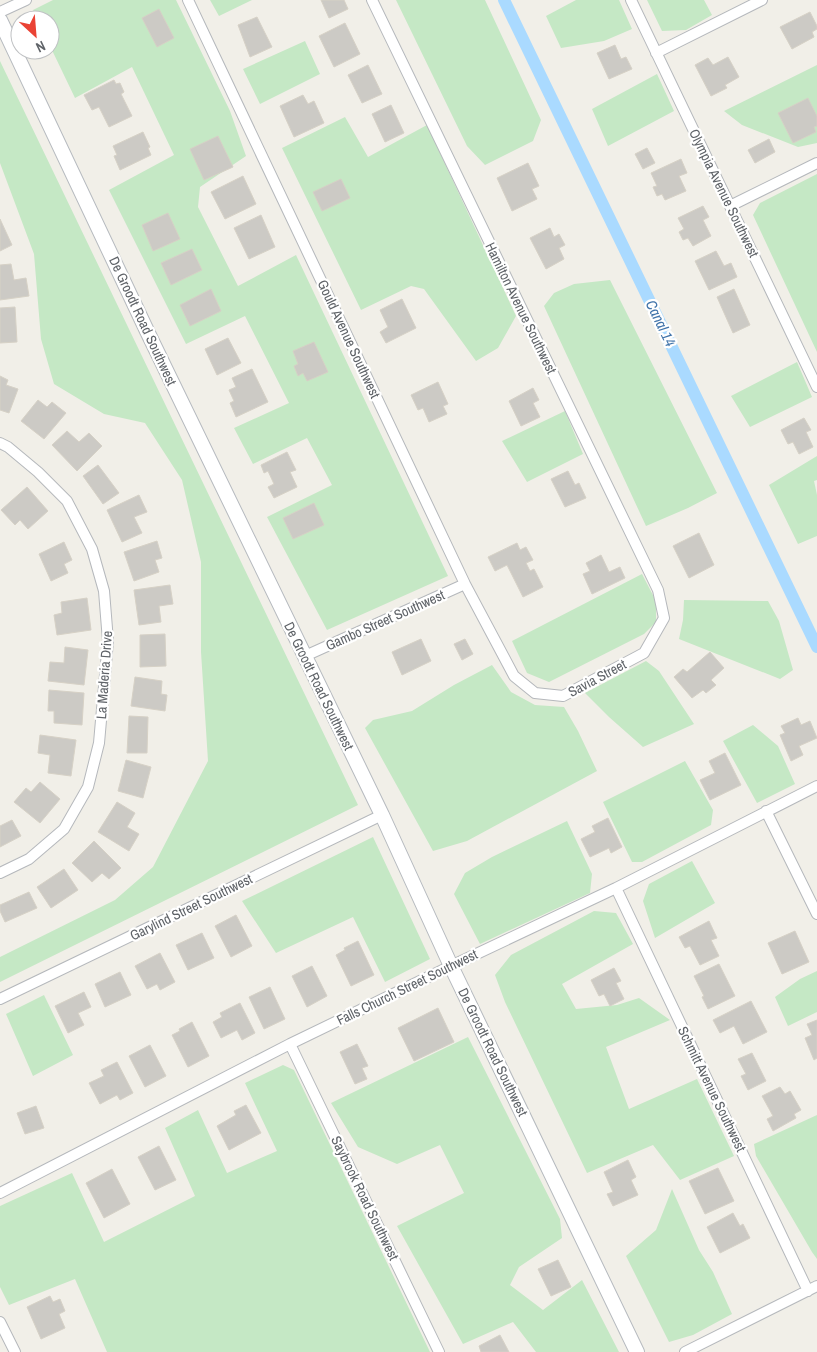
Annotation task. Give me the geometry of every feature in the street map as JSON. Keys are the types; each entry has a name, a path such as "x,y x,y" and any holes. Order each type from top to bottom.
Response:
{"street":[{"path":"0,12 26,0"},
{"name":"Gould Avenue Southwest","path":"188,0 465,584 514,676"},
{"name":"Hamilton Avenue Southwest","path":"372,0 658,590 664,618"},
{"name":"Olympia Avenue Southwest","path":"631,0 817,387"},
{"path":"656,53 762,0"},
{"name":"De Groodt Road Southwest","path":"0,20 151,340 382,815 451,966 638,1352"},
{"path":"730,206 817,163"},
{"name":"La Maderia Drive","path":"0,443 8,447 38,472 66,501 92,549 104,591 108,641 98,743 88,787 64,829 29,859 0,874"},
{"name":"Gambo Street Southwest","path":"304,656 465,584"},
{"name":"Savia Street","path":"514,676 535,693 563,696 644,653 664,618"},
{"name":"Falls Church Street Southwest","path":"0,1193 290,1044 616,888 817,786"},
{"path":"766,811 817,914"},
{"name":"Garylind Street Southwest","path":"0,999 382,815"},
{"name":"Schmitt Avenue Southwest","path":"616,888 813,1288"},
{"name":"Saybrook Road Southwest","path":"290,1044 439,1352"},
{"path":"685,1352 813,1288"},
{"path":"0,1322 15,1352"}],"green space":[{"path":"53,0 176,0 230,111 246,156 200,187 198,207 238,286 296,255 448,576 327,630 267,517 332,485 307,438 253,464 234,428 289,403 245,316 186,344 109,190 174,155 132,67 75,98 57,60 60,60 60,10 33,10"},
{"path":"210,0 252,0 219,16"},
{"path":"396,0 485,0 541,120 533,141 485,165 467,146"},
{"path":"576,0 619,0 632,29 604,41 561,48 546,16"},
{"path":"647,0 704,0 712,15 686,30 662,31"},
{"path":"305,41 320,74 260,104 243,69"},
{"path":"0,61 358,805 0,982 0,957 115,900 153,867 208,761 201,652 201,562 182,480 145,423 104,414 54,384 41,339 34,254 0,163"},
{"path":"817,65 817,143 798,147 742,125 724,111"},
{"path":"657,74 674,111 608,146 592,109"},
{"path":"345,117 368,157 427,125 516,316 498,348 476,361 424,289 411,286 361,310 282,148"},
{"path":"817,174 817,352 753,215 760,203"},
{"path":"610,280 717,493 646,526 544,306 554,293 574,284"},
{"path":"797,362 812,397 750,427 731,396"},
{"path":"565,411 583,454 527,482 502,441"},
{"path":"817,456 817,480 814,481 817,495 817,536 798,544 769,485"},
{"path":"642,574 656,601 656,622 644,634 549,682 527,673 512,641"},
{"path":"684,600 768,601 779,621 793,670 780,679 679,639 683,620"},
{"path":"646,661 659,671 694,724 643,747 585,693"},
{"path":"492,665 511,692 535,705 564,707 597,771 467,841 433,851 365,728 373,720 412,711 454,685"},
{"path":"753,725 778,746 795,784 757,803 723,741"},
{"path":"685,761 713,810 711,825 642,862 632,862 603,802"},
{"path":"567,821 592,874 590,893 480,944 454,894 465,873 492,857"},
{"path":"373,837 430,959 385,982 353,917 276,953 242,901"},
{"path":"692,861 715,903 655,938 643,901 649,884"},
{"path":"594,911 616,913 633,944 562,984 576,1009 617,1005 639,998 670,1020 606,1047 629,1109 697,1079 734,1156 680,1180 653,1145 587,1173 505,1002 495,975 511,955"},
{"path":"817,971 817,1012 788,1026 775,997 800,979"},
{"path":"44,995 73,1055 33,1076 6,1014"},
{"path":"468,1037 560,1219 562,1238 519,1267 510,1285 543,1310 582,1280 619,1352 536,1352 513,1322 463,1344 397,1226 464,1193 440,1145 397,1164 358,1147 331,1103"},
{"path":"283,1065 294,1070 430,1352 107,1352 75,1279 9,1305 0,1287 0,1206 72,1173 104,1242 195,1196 165,1128 198,1110 227,1173 277,1151 245,1083"},
{"path":"817,1115 817,1259 756,1156 754,1144"},
{"path":"672,1189 699,1250 713,1272 732,1314 693,1335 669,1342 626,1256 656,1230"}],"building":[{"path":"321,0 344,0 348,9 329,18"},
{"path":"159,9 174,38 157,47 142,18"},
{"path":"810,12 817,26 817,29 812,32 814,37 792,49 780,27"},
{"path":"257,17 272,47 250,57 238,25"},
{"path":"345,23 360,54 334,67 319,36"},
{"path":"615,45 621,59 626,57 632,69 609,79 597,53"},
{"path":"728,57 739,77 725,85 727,88 711,96 695,65 708,58 713,65"},
{"path":"368,65 382,94 362,103 348,75"},
{"path":"114,80 116,84 120,83 124,92 121,94 132,116 109,127 99,107 92,110 84,95"},
{"path":"303,95 308,104 314,101 324,123 294,137 280,106"},
{"path":"808,98 817,116 817,126 814,127 816,132 793,143 778,113"},
{"path":"391,105 404,133 385,142 372,114"},
{"path":"143,132 150,147 148,148 151,155 120,170 114,156 117,155 113,146"},
{"path":"218,136 233,167 204,180 190,149"},
{"path":"769,139 775,152 755,163 748,150"},
{"path":"647,148 655,163 643,169 635,154"},
{"path":"681,159 687,173 679,176 686,191 665,200 662,194 657,196 653,187 657,186 651,173"},
{"path":"528,163 539,186 532,189 537,199 512,211 497,178"},
{"path":"243,176 256,204 225,219 211,192"},
{"path":"341,179 350,198 322,211 313,192"},
{"path":"703,206 709,217 703,220 711,236 693,246 688,238 683,240 679,232 684,229 678,218"},
{"path":"168,213 180,239 153,251 142,225"},
{"path":"261,215 275,247 249,259 234,228"},
{"path":"0,219 12,245 0,251"},
{"path":"550,228 554,237 559,234 565,245 559,248 564,259 546,269 530,238"},
{"path":"192,249 202,270 171,285 161,263"},
{"path":"716,251 724,266 731,263 737,277 709,290 695,261"},
{"path":"11,264 14,280 26,278 29,296 0,300 0,265"},
{"path":"211,289 221,311 190,326 180,305"},
{"path":"734,289 750,325 733,333 717,297"},
{"path":"402,299 416,328 386,343 380,332 388,327 380,310"},
{"path":"15,307 17,342 0,343 0,308"},
{"path":"228,338 241,363 217,375 205,349"},
{"path":"314,342 328,372 307,381 303,373 298,376 294,366 298,364 293,351"},
{"path":"252,369 268,402 236,417 230,403 234,401 229,390 236,387 232,378"},
{"path":"0,376 8,380 6,385 18,389 9,413 0,410"},
{"path":"438,382 448,404 443,406 447,414 429,422 423,408 418,410 411,395"},
{"path":"533,388 539,400 533,403 540,417 521,426 509,401"},
{"path":"38,400 47,407 52,402 66,413 44,439 21,421"},
{"path":"804,418 811,430 806,432 813,447 799,454 793,442 788,444 781,430"},
{"path":"67,431 79,442 89,433 102,446 77,471 52,445"},
{"path":"287,452 296,470 290,472 297,487 274,498 268,487 274,484 268,471 264,473 261,465"},
{"path":"98,465 119,493 103,504 83,476"},
{"path":"568,471 575,485 579,483 586,498 565,507 551,479"},
{"path":"27,487 48,511 28,529 20,520 15,525 1,510"},
{"path":"139,495 147,512 134,517 142,533 122,542 107,510"},
{"path":"314,503 324,525 293,539 283,518"},
{"path":"699,533 714,565 689,578 673,546"},
{"path":"157,541 162,558 155,560 159,572 134,581 124,552"},
{"path":"64,542 72,560 64,564 68,573 51,581 39,554"},
{"path":"517,543 520,550 526,547 533,560 526,563 530,571 534,569 543,587 523,597 507,565 495,571 488,557"},
{"path":"601,555 609,572 620,567 625,578 592,594 583,574 590,571 586,563"},
{"path":"170,585 173,604 159,606 161,622 139,625 134,590"},
{"path":"87,598 91,630 57,635 54,615 62,613 61,602"},
{"path":"165,634 166,666 140,667 140,635"},
{"path":"421,639 431,661 402,675 392,652"},
{"path":"465,639 473,654 462,660 454,644"},
{"path":"65,647 88,650 84,685 48,681 50,662 64,663"},
{"path":"710,652 724,668 711,680 716,685 706,693 703,690 692,698 674,677 683,669 687,672"},
{"path":"135,677 162,681 161,694 167,695 165,711 131,706"},
{"path":"49,690 84,693 82,725 54,723 54,711 48,711"},
{"path":"129,716 148,717 147,753 127,753"},
{"path":"798,718 801,725 810,721 817,738 799,746 803,755 791,761 780,735 785,733 781,726"},
{"path":"40,735 76,740 71,776 48,773 50,755 38,753"},
{"path":"725,753 741,785 710,800 700,780 715,773 709,761"},
{"path":"126,760 151,767 143,798 118,791"},
{"path":"40,782 60,799 40,823 14,802 26,788 31,792"},
{"path":"117,802 135,813 127,827 139,834 129,851 98,832"},
{"path":"608,818 622,847 611,853 609,848 590,857 581,839 595,832 592,826"},
{"path":"12,820 21,836 0,847 0,826"},
{"path":"94,841 121,868 109,879 102,873 92,882 72,863"},
{"path":"64,869 78,890 51,908 37,887"},
{"path":"29,892 37,908 5,922 0,911 0,905"},
{"path":"236,915 252,946 231,957 215,926"},
{"path":"709,921 717,938 711,940 719,956 700,965 690,946 685,948 679,937"},
{"path":"795,931 809,962 782,974 768,943"},
{"path":"202,933 214,958 188,970 176,945"},
{"path":"358,941 374,975 351,986 336,955 345,950 344,948"},
{"path":"160,953 175,982 160,990 157,984 147,989 135,966"},
{"path":"719,964 735,996 708,1009 694,976"},
{"path":"312,966 327,996 307,1007 292,976"},
{"path":"614,968 621,981 616,983 624,999 610,1006 604,994 599,996 591,980"},
{"path":"120,972 131,995 105,1007 95,984"},
{"path":"270,987 285,1019 264,1029 249,997"},
{"path":"84,992 91,1007 78,1013 84,1025 68,1033 55,1006"},
{"path":"751,1001 767,1032 743,1044 734,1026 720,1033 713,1020"},
{"path":"240,1003 255,1033 242,1040 237,1030 221,1038 213,1022 222,1017 220,1013"},
{"path":"438,1008 454,1042 414,1061 398,1028"},
{"path":"817,1020 817,1058 814,1060 805,1038 812,1035 807,1024"},
{"path":"192,1022 209,1056 188,1067 172,1035"},
{"path":"357,1044 368,1066 362,1068 367,1079 355,1084 340,1052"},
{"path":"150,1045 166,1076 145,1087 129,1056"},
{"path":"752,1053 766,1081 748,1090 741,1076 746,1074 738,1059"},
{"path":"117,1062 133,1093 120,1100 117,1095 100,1104 89,1083 104,1076 101,1070"},
{"path":"780,1087 785,1094 790,1091 801,1110 794,1114 796,1118 773,1131 767,1119 773,1116 762,1096"},
{"path":"246,1105 261,1133 229,1150 217,1126 236,1115 234,1111"},
{"path":"36,1106 44,1128 25,1134 17,1113"},
{"path":"159,1146 176,1180 155,1190 138,1157"},
{"path":"628,1160 636,1177 631,1180 638,1195 613,1206 607,1194 613,1192 604,1172"},
{"path":"718,1168 734,1201 705,1214 689,1181"},
{"path":"112,1169 130,1204 104,1218 86,1183"},
{"path":"733,1213 740,1226 743,1224 750,1238 720,1253 707,1227"},
{"path":"558,1260 571,1287 551,1296 538,1269"},
{"path":"50,1296 53,1302 60,1299 65,1311 59,1314 65,1328 41,1339 27,1307"},
{"path":"500,1335 509,1352 481,1352 479,1346"}],"waterway":[{"name":"Canal 14","path":"504,0 817,647"}]}
